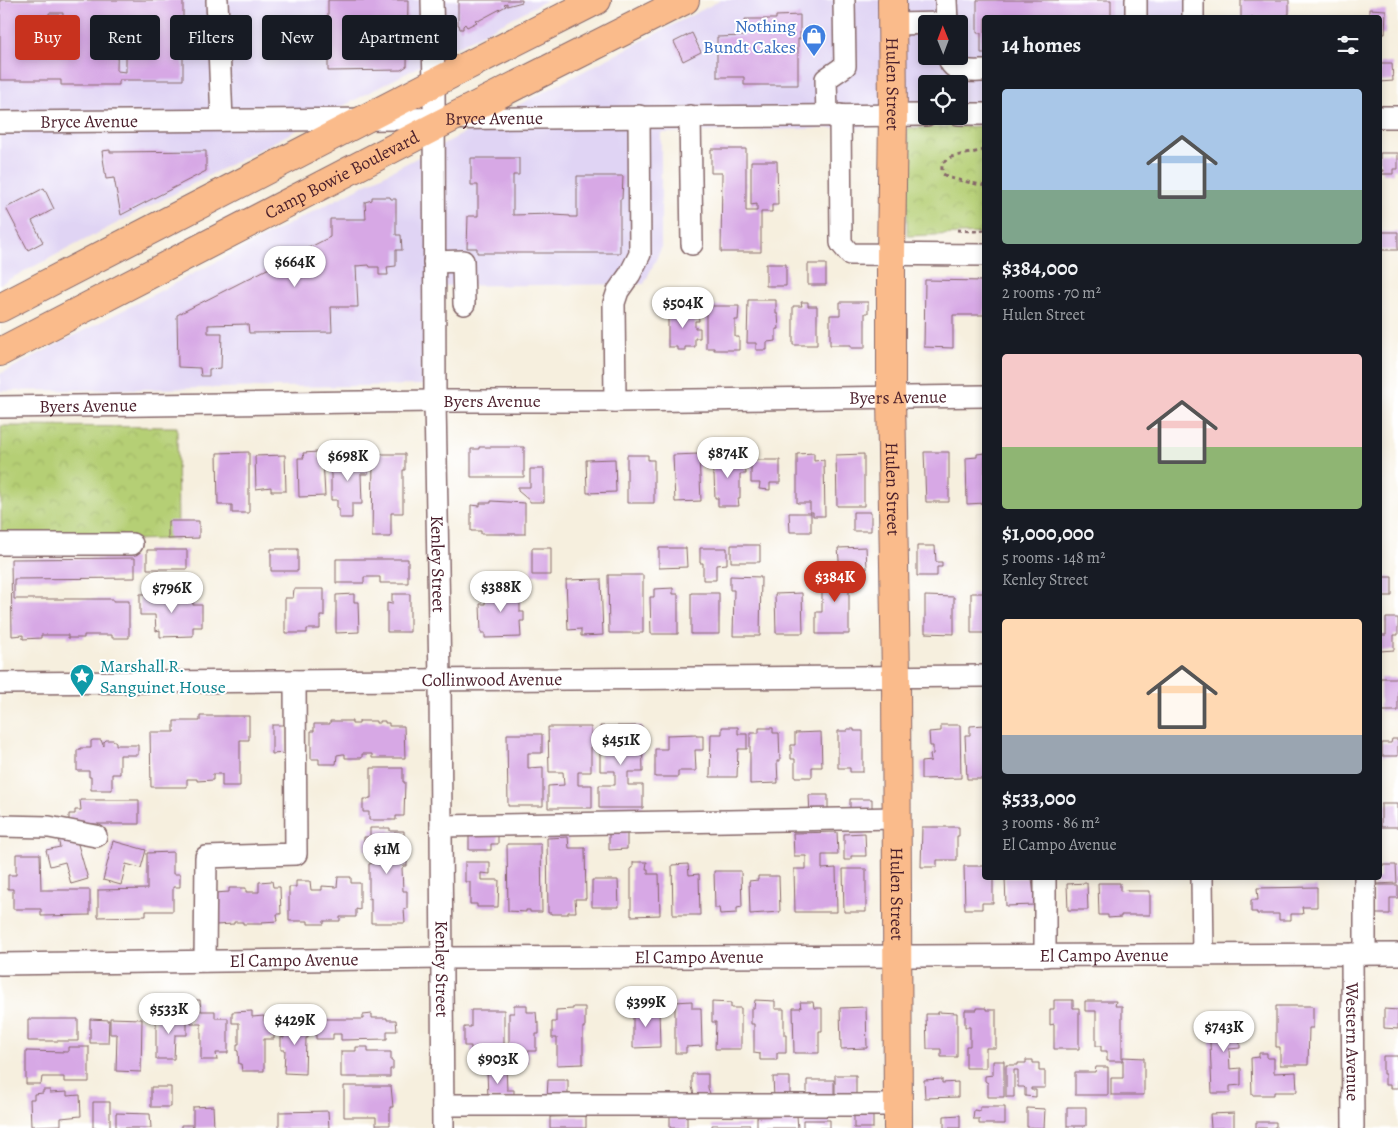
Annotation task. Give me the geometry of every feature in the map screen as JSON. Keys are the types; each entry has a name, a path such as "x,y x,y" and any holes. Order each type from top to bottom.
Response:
{"main road":[{"path":"0,308 597,0"},
{"name":"Camp Bowie Boulevard","path":"0,352 439,122 684,0"},
{"name":"Hulen Street","path":"892,12 891,397 896,676 898,1116"}],"street":[{"path":"217,0 222,120"},
{"name":"Kenley Street","path":"432,0 434,83 439,122 434,262 440,680 443,1128"},
{"path":"844,0 845,66 826,79 833,115 841,243 850,254 982,255"},
{"path":"946,0 947,15"},
{"path":"1136,0 1136,15"},
{"path":"1193,0 1193,15"},
{"path":"892,12 918,17"},
{"path":"952,65 969,71 982,70"},
{"path":"968,114 982,114"},
{"name":"Bryce Avenue","path":"0,122 366,118 439,122 638,116 918,115"},
{"path":"615,401 614,303 618,291 630,274 640,254 638,116"},
{"path":"690,116 692,244"},
{"path":"1382,117 1398,117"},
{"path":"434,262 463,262 464,304"},
{"name":"Byers Avenue","path":"0,407 982,396"},
{"path":"0,544 132,544"},
{"name":"Collinwood Avenue","path":"0,683 982,676"},
{"path":"205,961 206,857 296,854 295,681"},
{"path":"441,826 897,818"},
{"path":"0,826 50,827 96,836"},
{"path":"1045,880 1045,956"},
{"path":"1202,880 1203,955"},
{"name":"Western Avenue","path":"1352,1128 1358,954 1364,880"},
{"name":"El Campo Avenue","path":"0,964 442,958 1398,954"},
{"path":"443,1106 898,1116"}],"path":[{"path":"982,151 951,157 945,160 941,170 943,174 950,178 982,185"},
{"path":"957,230 982,230"}],"shaded area":[{"path":"0,0 547,0 457,47 457,15 342,15 342,60 431,60 0,284"},
{"path":"721,0 1194,0 1194,15 982,15 982,124 968,124 968,75 918,75 918,125 949,125 661,133 661,249 644,284 427,286 423,385 0,391 0,374"}],"green space":[{"path":"982,126 982,233 907,236 907,128"},
{"path":"1,426 177,427 178,539 1,542"}],"building":[{"path":"0,0 183,0 183,15 170,15 170,60 183,60 183,80 119,80 119,85 61,85 61,80 0,80"},
{"path":"328,0 408,0 408,15 342,15 342,60 407,60 407,66 401,70 328,71 328,60 332,60 332,15 328,15"},
{"path":"458,0 522,0 522,2 507,6 507,3 504,4 506,6 478,21 477,19 475,20 477,22 467,27 465,24 463,29 460,29 458,25"},
{"path":"977,0 1111,0 1111,15 982,15 982,53 981,33 977,33"},
{"path":"1241,0 1289,0 1289,14 1287,15 1241,15"},
{"path":"1369,9 1386,10 1385,34 1382,34 1382,15 1369,15"},
{"path":"800,15 798,85 744,85 744,77 717,77 717,37 745,36 745,19 776,19 776,16"},
{"path":"692,33 701,52 683,61 674,42"},
{"path":"1382,63 1392,63 1393,81 1382,82"},
{"path":"711,149 746,149 746,211 757,211 757,204 751,205 751,161 777,161 778,205 772,205 772,212 761,212 761,252 721,252 722,173 711,173"},
{"path":"110,150 110,152 206,151 206,171 121,215 114,178 106,179 102,151"},
{"path":"1382,153 1398,153 1398,169 1393,169 1393,174 1382,174"},
{"path":"471,158 519,158 519,175 513,175 513,215 554,214 577,217 577,176 623,176 622,199 620,199 620,253 477,253 477,248 467,248 468,216 478,216 478,185 471,185"},
{"path":"44,188 54,209 32,221 43,242 28,250 6,208"},
{"path":"372,197 396,199 396,235 401,235 402,250 396,250 396,266 387,267 388,275 379,275 379,267 370,267 369,265 356,266 358,307 331,307 332,332 249,333 248,324 208,325 208,333 222,333 221,368 209,369 209,376 201,376 200,368 178,367 177,315 330,237 330,219 366,219 365,202 372,200"},
{"path":"1382,232 1398,232 1398,250 1382,250"},
{"path":"766,264 786,264 786,286 766,286"},
{"path":"808,264 826,264 826,285 808,285"},
{"path":"925,280 982,281 982,315 953,315 953,348 924,347"},
{"path":"748,300 776,300 779,329 776,329 776,341 767,342 767,350 756,350 756,343 747,343"},
{"path":"801,302 808,302 808,306 817,306 817,345 793,345 793,306 802,306"},
{"path":"840,302 868,302 868,313 865,313 865,348 851,348 851,345 830,345 830,315 840,315"},
{"path":"706,306 739,306 738,320 735,320 735,337 739,337 739,350 714,350 714,348 706,348"},
{"path":"668,310 698,310 699,321 695,321 695,328 700,328 700,338 695,338 695,347 685,347 685,350 677,350 677,347 668,347"},
{"path":"479,447 524,447 524,477 471,477 471,449 479,449"},
{"path":"249,452 249,513 232,513 232,505 218,505 217,453"},
{"path":"318,452 319,458 323,458 325,496 299,497 298,458 304,458 303,453"},
{"path":"924,452 949,452 949,502 926,502"},
{"path":"814,453 814,461 824,460 825,516 813,516 813,512 810,512 810,503 797,503 797,454"},
{"path":"982,453 982,503 967,504 966,458 977,457 977,454"},
{"path":"380,454 405,454 403,513 391,513 391,537 372,537 373,459 380,459"},
{"path":"699,454 701,501 675,502 673,455"},
{"path":"720,454 740,454 740,461 745,461 746,474 740,474 739,506 718,506 718,498 715,498 712,461 720,460"},
{"path":"864,454 864,506 837,506 836,455"},
{"path":"285,455 286,491 271,491 271,487 256,489 255,456"},
{"path":"346,455 367,455 368,474 361,474 362,504 352,504 352,518 339,518 337,500 331,500 331,459 346,458"},
{"path":"627,455 648,455 648,460 654,460 654,503 627,503"},
{"path":"615,459 616,492 587,493 586,460"},
{"path":"751,460 780,460 780,483 770,483 770,490 759,489 760,483 751,483"},
{"path":"530,469 544,469 544,502 530,502 518,491 518,487 530,487"},
{"path":"491,501 525,503 525,534 481,534 481,531 471,531 471,505 480,506 480,503 491,503"},
{"path":"853,512 871,512 871,531 853,531"},
{"path":"789,513 811,513 811,532 790,532"},
{"path":"168,521 199,521 199,538 168,539"},
{"path":"731,545 760,545 760,562 731,562"},
{"path":"917,546 935,546 936,562 942,562 942,567 937,567 937,576 917,576"},
{"path":"866,547 867,569 840,571 838,548"},
{"path":"532,548 551,548 551,575 532,575"},
{"path":"659,548 686,548 687,567 659,568"},
{"path":"700,548 727,548 727,564 716,565 716,580 703,580 703,563 700,563"},
{"path":"271,549 298,549 298,571 271,571"},
{"path":"147,550 187,550 187,569 147,569"},
{"path":"135,558 135,578 14,579 14,599 113,599 113,601 129,601 129,638 112,638 112,635 84,635 84,638 68,638 68,635 41,635 41,638 23,639 23,635 12,636 11,559"},
{"path":"336,559 408,559 408,583 380,583 380,577 364,577 364,583 336,583"},
{"path":"820,573 854,573 854,591 849,591 849,634 816,634 816,612 822,612"},
{"path":"608,575 643,575 643,633 609,633"},
{"path":"730,576 761,577 760,636 733,636 734,590 730,590"},
{"path":"1382,577 1392,577 1392,596 1382,596"},
{"path":"601,579 603,635 581,636 581,629 568,630 566,580"},
{"path":"486,584 504,584 504,590 507,590 507,594 520,594 520,612 524,612 524,621 520,621 521,637 485,638 485,633 481,633 480,604 485,604"},
{"path":"673,588 673,594 678,594 678,634 651,634 650,597 654,597 654,589"},
{"path":"294,589 324,589 324,616 320,616 320,629 307,629 307,633 285,633 285,598 293,598"},
{"path":"172,593 172,599 193,598 193,605 202,605 202,627 193,627 193,636 160,637 160,630 156,631 155,615 140,615 140,594"},
{"path":"691,593 719,593 719,634 691,634"},
{"path":"802,593 803,633 776,633 775,594"},
{"path":"971,593 982,593 982,633 971,633"},
{"path":"354,594 354,602 358,602 359,632 336,633 336,595"},
{"path":"392,594 410,594 410,632 387,632 387,603 392,604"},
{"path":"925,596 954,597 954,634 925,633"},
{"path":"1386,618 1398,618 1398,635 1394,635 1394,650 1382,651 1382,635 1386,635"},
{"path":"1382,678 1398,678 1398,711 1382,711"},
{"path":"200,716 249,716 249,740 240,740 240,786 222,786 222,774 213,774 213,780 197,781 197,779 187,779 187,787 151,787 150,732 174,732 174,721 200,721"},
{"path":"330,721 352,721 352,724 359,724 359,721 376,721 376,723 380,723 380,721 385,721 385,723 389,723 389,726 404,726 405,758 372,758 372,754 362,754 362,758 345,758 345,754 343,754 337,755 336,764 319,764 319,759 311,759 311,731 314,731 314,724 330,724"},
{"path":"272,725 285,725 285,753 272,754"},
{"path":"941,725 960,725 961,778 921,779 921,762 931,761 930,755 933,754 933,746 930,746 929,732 941,731"},
{"path":"982,725 982,779 967,779 965,735 970,735 970,726"},
{"path":"600,726 642,726 643,772 628,772 628,785 643,785 643,808 599,808 599,785 615,785 615,771 600,771"},
{"path":"548,727 591,727 591,772 578,772 578,785 592,785 592,808 548,808 548,786 564,785 563,772 549,772"},
{"path":"722,727 738,727 738,734 747,734 747,749 738,749 737,777 710,777 711,734 722,734"},
{"path":"759,728 773,728 773,733 779,733 780,761 777,761 778,783 750,784 750,733 759,733"},
{"path":"847,729 863,731 863,772 850,772 850,768 838,768 838,731 847,731"},
{"path":"821,732 822,767 812,767 812,777 795,777 795,759 791,759 791,745 795,745 795,733"},
{"path":"507,734 542,734 542,753 528,753 528,768 543,767 543,806 508,806"},
{"path":"696,734 696,736 703,736 703,750 695,750 696,771 678,771 678,777 655,777 655,749 667,749 667,735"},
{"path":"1392,739 1398,739 1398,756 1382,756 1382,743 1391,743"},
{"path":"101,740 104,746 106,740 113,740 116,742 116,745 138,745 138,755 120,755 120,774 112,774 112,790 91,790 89,771 77,771 77,750 80,750 80,748 91,748 91,741"},
{"path":"371,768 403,768 403,782 405,782 404,816 396,816 396,820 369,820 369,812 363,812 363,799 371,798"},
{"path":"809,795 828,795 828,815 810,815"},
{"path":"850,799 872,799 872,815 850,815"},
{"path":"80,800 139,800 139,824 75,824 74,821 69,821 69,814 75,814 75,810 81,810"},
{"path":"1382,804 1398,804 1398,827 1382,827"},
{"path":"922,827 959,827 957,860 937,860 937,867 921,867"},
{"path":"370,828 390,828 390,831 404,831 404,847 407,847 407,866 402,868 403,891 407,891 407,909 404,909 405,923 371,923 369,864 373,863 373,850 364,850 364,837 370,837"},
{"path":"609,828 627,828 627,849 609,850"},
{"path":"837,832 838,855 822,855 822,869 836,868 837,912 795,912 794,869 806,869 806,856 794,856 793,833"},
{"path":"469,833 498,833 498,844 491,844 491,850 469,850"},
{"path":"865,833 866,856 851,856 851,860 844,860 844,834"},
{"path":"75,834 88,879 71,884 65,862 50,866 46,850 60,847 58,839"},
{"path":"568,837 569,848 585,848 586,899 575,899 576,912 551,914 548,913 547,838"},
{"path":"113,841 146,850 141,868 126,864 121,885 103,880"},
{"path":"507,844 541,844 542,912 530,912 530,910 526,910 526,912 508,911"},
{"path":"173,852 173,874 180,874 180,887 173,887 173,911 146,911 146,916 98,917 98,890 147,889 147,853"},
{"path":"16,854 40,854 41,890 90,890 90,915 41,916 41,909 13,909 13,889 8,889 8,875 16,875"},
{"path":"465,862 490,862 490,874 481,873 481,880 499,880 498,907 477,907 477,904 470,904 470,882 465,882"},
{"path":"633,862 647,862 646,869 648,869 648,874 659,874 660,915 631,916 631,868 633,868"},
{"path":"688,864 689,875 699,874 700,915 673,915 672,865"},
{"path":"1382,865 1396,865 1397,883 1376,884 1376,880 1382,880"},
{"path":"964,866 982,866 982,880 993,880 993,903 982,903 982,909 965,909"},
{"path":"843,869 866,869 866,912 844,912"},
{"path":"714,871 741,871 742,907 737,908 737,913 720,914 719,908 715,908"},
{"path":"758,876 779,876 780,912 750,914 749,881 758,880"},
{"path":"338,877 351,877 351,883 360,883 360,910 356,909 356,917 340,917 340,921 324,921 324,924 308,924 308,921 289,921 289,887 296,887 296,881 310,881 311,890 322,890 322,886 337,887"},
{"path":"592,880 618,880 619,907 592,907"},
{"path":"1005,880 1032,880 1035,905 1006,906"},
{"path":"272,881 273,887 280,887 281,914 277,914 278,921 262,922 262,924 234,922 234,924 215,925 214,893 229,892 229,888 246,888 246,892 259,892 259,882"},
{"path":"1087,883 1088,910 1068,910 1067,884"},
{"path":"1098,883 1120,883 1120,891 1150,891 1150,915 1121,915 1121,917 1108,918 1108,915 1099,915"},
{"path":"1374,885 1398,885 1398,898 1390,898 1390,914 1374,914"},
{"path":"1317,887 1317,907 1302,907 1303,914 1291,914 1291,920 1279,920 1279,914 1257,914 1257,912 1251,912 1251,900 1258,900 1257,888"},
{"path":"194,1000 200,1000 201,1011 215,1011 215,1018 228,1018 228,1053 216,1053 217,1060 201,1060 201,1024 191,1024 191,1011 194,1011"},
{"path":"755,1000 775,1001 775,1009 784,1009 786,1053 777,1053 777,1060 760,1060 760,1054 754,1053 754,1024 751,1024 751,1008 754,1008"},
{"path":"1054,1000 1073,1000 1073,1008 1079,1008 1079,1049 1054,1049 1054,1024 1050,1025 1050,1009 1054,1009"},
{"path":"692,1001 692,1008 701,1008 702,1046 686,1047 686,1053 675,1053 675,1002"},
{"path":"1085,1001 1116,1001 1115,1006 1122,1006 1122,1061 1107,1061 1107,1051 1101,1051 1101,1046 1096,1046 1096,1011 1085,1011"},
{"path":"712,1002 731,1003 731,1008 741,1008 741,1049 715,1049 716,1022 712,1022"},
{"path":"800,1002 813,1002 814,1008 822,1008 822,1031 819,1031 819,1053 794,1053 793,1008 801,1008"},
{"path":"514,1005 527,1005 527,1012 536,1012 537,1023 539,1023 539,1034 536,1034 536,1051 528,1051 528,1063 519,1063 518,1051 509,1052 509,1013 514,1013"},
{"path":"652,1005 652,1010 659,1010 660,1047 633,1048 633,1016 637,1016 637,1010 641,1009 641,1006"},
{"path":"1276,1006 1313,1006 1313,1028 1309,1028 1308,1065 1280,1065 1280,1047 1276,1047"},
{"path":"573,1007 585,1007 583,1064 557,1065 557,1038 552,1038 552,1022 556,1022 556,1010 573,1009"},
{"path":"866,1007 867,1048 841,1049 840,1008"},
{"path":"977,1008 996,1010 996,1048 986,1048 986,1068 966,1068 966,1046 970,1046 970,1027 965,1027 965,1010 977,1010"},
{"path":"1384,1009 1398,1010 1398,1029 1384,1028"},
{"path":"471,1010 504,1010 504,1052 471,1052 471,1046 464,1046 464,1027 471,1027"},
{"path":"252,1011 252,1017 264,1016 264,1021 274,1021 274,1039 264,1039 264,1071 242,1071 241,1064 239,1064 237,1044 239,1044 239,1023 232,1023 232,1012"},
{"path":"938,1012 957,1013 957,1057 941,1057 941,1049 927,1049 926,1014 938,1014"},
{"path":"372,1014 372,1018 396,1020 397,1031 387,1031 387,1039 341,1040 341,1034 333,1034 333,1039 316,1039 316,1019 363,1019 363,1015"},
{"path":"165,1015 187,1017 187,1035 175,1035 174,1059 156,1059 156,1019 165,1019"},
{"path":"1209,1017 1239,1017 1240,1048 1229,1049 1230,1069 1241,1068 1241,1085 1230,1086 1230,1093 1212,1093"},
{"path":"110,1018 142,1019 141,1072 116,1071 117,1034 110,1034"},
{"path":"28,1019 78,1019 78,1041 28,1041"},
{"path":"90,1019 109,1020 108,1043 90,1043"},
{"path":"284,1019 305,1019 304,1029 308,1029 308,1038 306,1038 305,1074 284,1073 285,1050 281,1050 281,1037 284,1038"},
{"path":"68,1047 89,1047 89,1082 64,1082 64,1077 42,1077 41,1084 26,1084 26,1051 68,1052"},
{"path":"356,1047 368,1047 368,1052 391,1052 393,1069 390,1069 390,1077 341,1077 341,1051 356,1051"},
{"path":"1259,1053 1267,1053 1267,1058 1274,1058 1274,1073 1296,1072 1297,1092 1274,1092 1274,1095 1252,1095 1251,1058 1259,1057"},
{"path":"1383,1056 1398,1056 1398,1088 1390,1088 1390,1085 1385,1085"},
{"path":"1123,1057 1144,1058 1144,1095 1111,1095 1111,1078 1123,1078"},
{"path":"1026,1060 1033,1060 1033,1063 1039,1063 1039,1071 1045,1071 1045,1088 1031,1088 1031,1090 1036,1090 1036,1097 1025,1096 1025,1088 1018,1087 1018,1070 1014,1070 1014,1097 1006,1097 1006,1065 1026,1063"},
{"path":"993,1061 1004,1061 1004,1097 988,1097 988,1083 985,1081 985,1076 993,1075"},
{"path":"1096,1067 1108,1067 1108,1095 1075,1095 1075,1072 1095,1072"},
{"path":"506,1068 507,1090 514,1090 514,1099 488,1099 487,1069"},
{"path":"692,1074 708,1074 708,1088 711,1096 695,1098 692,1087"},
{"path":"835,1075 856,1075 856,1097 835,1097"},
{"path":"773,1077 790,1077 790,1098 774,1098"},
{"path":"942,1079 942,1083 958,1082 958,1097 925,1098 924,1080"},
{"path":"548,1080 568,1080 568,1099 547,1099"},
{"path":"807,1080 834,1080 834,1097 807,1097"},
{"path":"344,1086 391,1086 393,1107 390,1107 390,1125 376,1125 376,1117 344,1117"},
{"path":"151,1087 171,1087 171,1107 151,1107"},
{"path":"43,1090 50,1090 50,1093 67,1092 67,1096 80,1095 81,1116 61,1118 61,1125 31,1126 30,1099 34,1099 34,1094 43,1093"},
{"path":"93,1102 110,1102 110,1128 93,1128"},
{"path":"213,1106 214,1127 193,1128 193,1107"},
{"path":"980,1107 1005,1107 1005,1124 979,1124 979,1119 973,1119 974,1110 980,1111"},
{"path":"1067,1107 1086,1107 1086,1126 1067,1126"},
{"path":"854,1108 873,1108 873,1128 854,1128"},
{"path":"1027,1108 1045,1109 1044,1128 1027,1127"},
{"path":"670,1110 687,1110 687,1128 670,1128"},
{"path":"328,1111 329,1128 279,1128 279,1112"},
{"path":"116,1113 150,1114 151,1128 116,1128"},
{"path":"1234,1113 1234,1128 1211,1128 1210,1114"},
{"path":"960,1115 960,1128 944,1128 944,1116"},
{"path":"586,1116 586,1128 550,1128 550,1117"},
{"path":"797,1116 798,1128 757,1128 757,1117"},
{"path":"803,1120 830,1120 830,1128 803,1128"},
{"path":"1256,1122 1276,1122 1276,1127 1256,1128"},
{"path":"181,1125 192,1125 192,1128 181,1128"},
{"path":"712,1125 750,1125 750,1128 712,1128"}],"place":[{"name":"Nothing Bundt Cakes","path":"814,57"},
{"name":"Marshall R. Sanguinet House","path":"82,697"}]}
